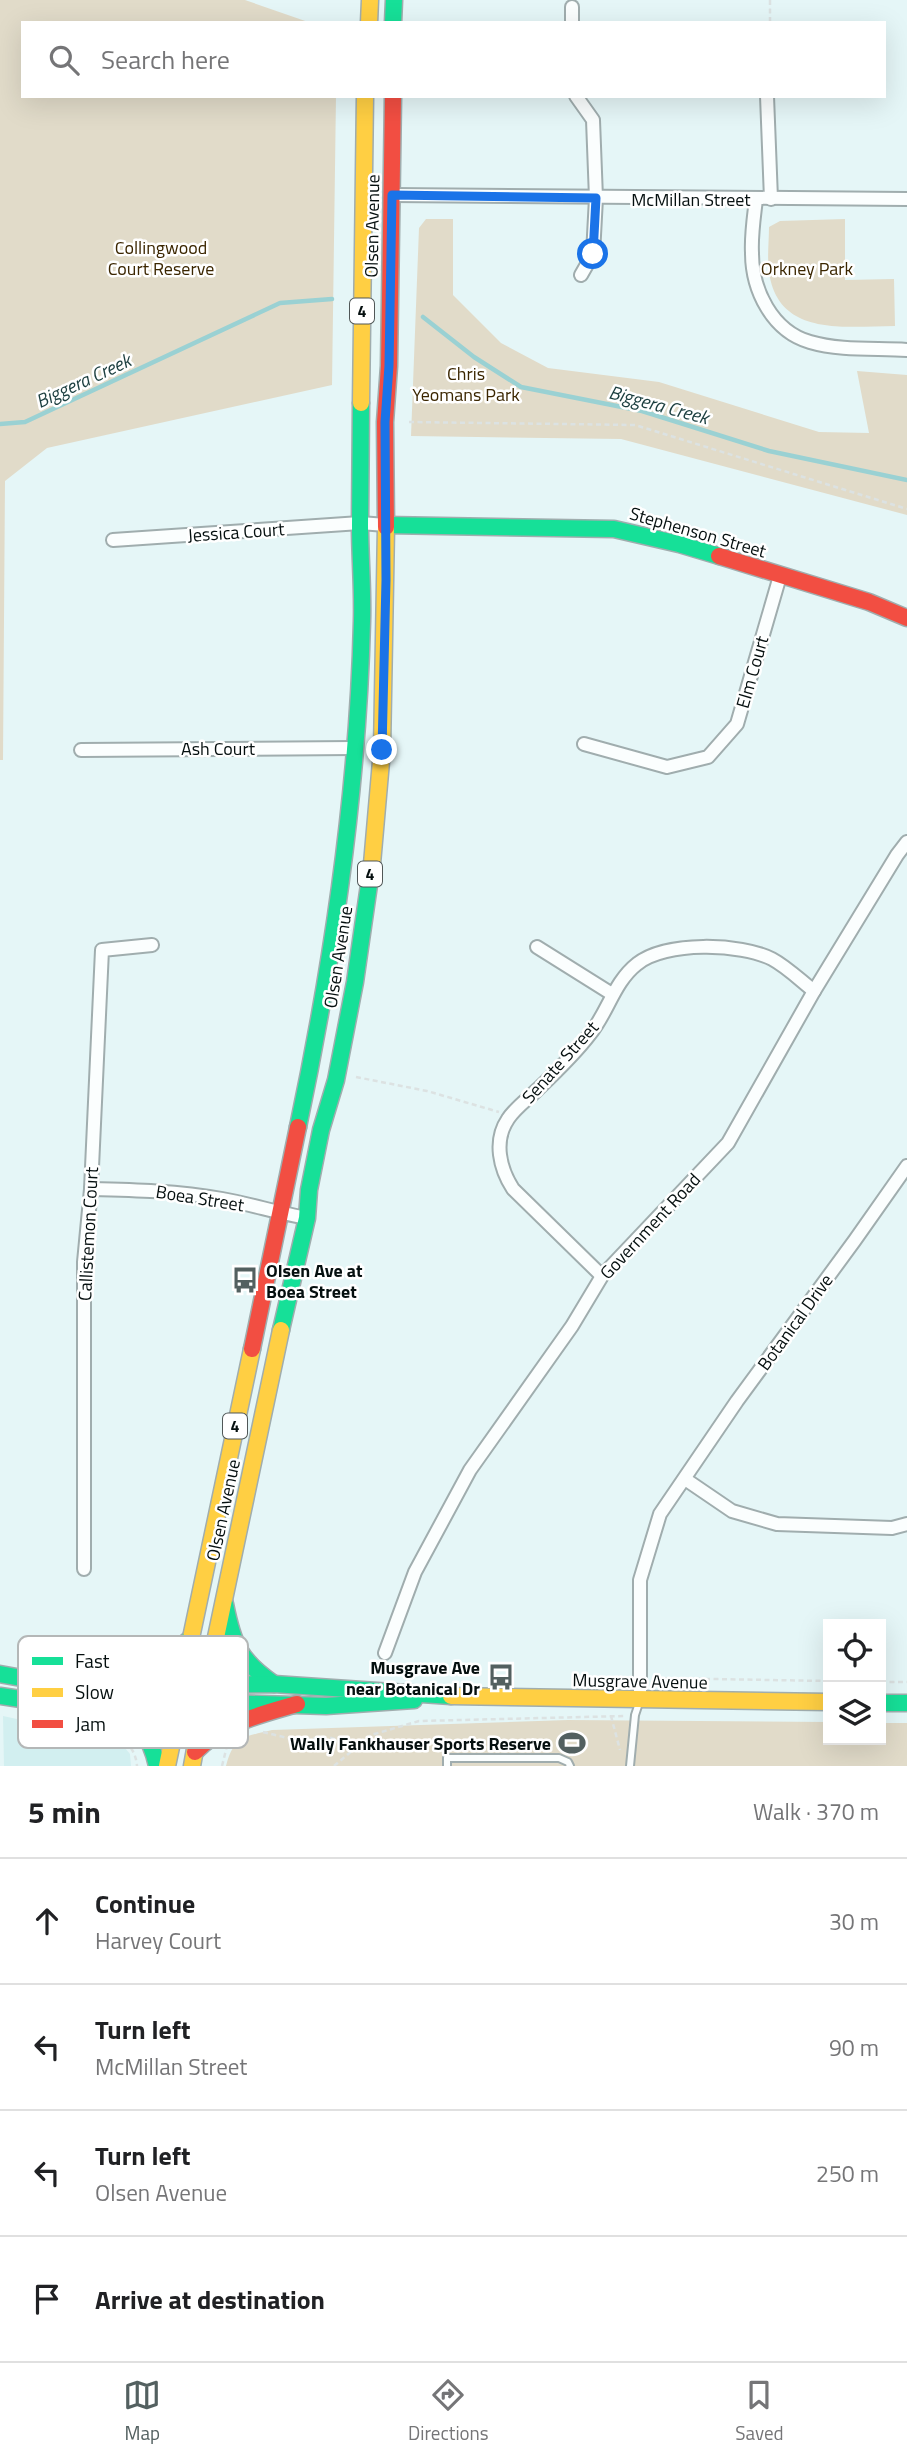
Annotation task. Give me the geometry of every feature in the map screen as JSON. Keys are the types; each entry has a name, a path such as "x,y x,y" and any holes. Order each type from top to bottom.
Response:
{"main road":[{"path":"369,21 370,0"},
{"path":"393,21 394,0"},
{"name":"Olsen Avenue","path":"191,1636 319,1027 343,863 362,621 360,523 365,98"},
{"name":"Olsen Avenue","path":"217,1636 307,1217 309,1190 321,1130 333,1090 349,1014 372,856 382,750 385,422 389,366 393,98"},
{"name":"Stephenson Street","path":"386,525 614,529 679,544 869,602 907,618"},
{"path":"224,1598 234,1636"},
{"path":"248,1664 274,1684"},
{"name":"Musgrave Avenue","path":"0,1674 18,1677"},
{"name":"Musgrave Avenue","path":"248,1684 638,1708 823,1702"},
{"name":"Musgrave Avenue","path":"0,1696 18,1699"},
{"name":"Musgrave Avenue","path":"248,1704 356,1705 451,1696"},
{"path":"886,1703 907,1703"},
{"path":"248,1719 297,1704"},
{"path":"154,1748 157,1766"},
{"name":"Olsen Avenue","path":"167,1766 171,1748"}],"street":[{"path":"572,7 572,21"},
{"path":"577,98 593,120 596,198 593,254 581,275"},
{"path":"767,98 771,199"},
{"name":"McMillan Street","path":"392,195 907,199"},
{"path":"756,199 751,252 755,283 776,321 792,334 809,342 830,346 907,350"},
{"name":"Jessica Court","path":"113,540 360,523 386,525"},
{"name":"Elm Court","path":"584,744 667,767 708,757 737,724 780,576"},
{"name":"Ash Court","path":"81,750 354,748"},
{"name":"Government Road","path":"385,1653 415,1572 470,1470 572,1326 601,1276 728,1143 814,992 907,842"},
{"name":"Callistemon Court","path":"84,1569 84,1262 91,1189 102,950 152,945"},
{"path":"537,947 612,994"},
{"name":"Senate Street","path":"507,1119 590,1034 612,994 637,964 650,956 685,948 750,951 772,959 814,992"},
{"path":"507,1119 499,1146 499,1159 507,1180 601,1276"},
{"name":"Botanical Drive","path":"638,1708 640,1580 660,1514 737,1401 907,1166"},
{"name":"Boea Street","path":"91,1189 172,1192 223,1199 279,1214 307,1217"},
{"path":"685,1479 732,1511 777,1524 892,1528 907,1524"}],"lane":[{"path":"630,1766 638,1708"},
{"path":"447,1766 447,1758 559,1758 570,1766"}],"path":[{"path":"770,0 771,21"},
{"path":"409,422 635,425 907,509"},
{"path":"356,1077 427,1091 474,1104 498,1111 507,1119"},
{"path":"654,1678 823,1681"},
{"path":"886,1682 907,1682"},
{"path":"334,1766 371,1735 419,1721 611,1716 638,1708"},
{"path":"611,1716 622,1756"},
{"path":"260,1731 292,1739 331,1738 359,1746"},
{"path":"131,1748 136,1754 137,1766"},
{"path":"222,1766 228,1748"}],"shaded area":[{"path":"3,1716 18,1719 18,1748 125,1748 130,1754 131,1766 4,1766"}],"green space":[{"name":"Collingwood Court Reserve","path":"0,0 245,0 305,21 21,21 21,98 336,98 332,385 47,448 5,481 3,760 0,760"},
{"name":"Chris Yeomans Park","path":"426,219 453,219 453,295 501,343 548,368 659,382 819,432 869,433 857,371 907,375 907,515 621,439 411,436 419,228"},
{"name":"Orkney Park","path":"845,219 845,280 894,279 895,326 817,324 800,318 786,308 775,293 768,266 769,227 780,221"},
{"name":"Wally Fankhauser Sports Reserve","path":"568,1720 823,1722 823,1745 886,1745 886,1723 907,1723 907,1766 226,1766 234,1748 248,1748 248,1736 272,1730"}],"waterway":[{"name":"Biggera Creek","path":"0,424 25,422 280,303 332,299"},
{"name":"Biggera Creek","path":"423,317 474,357 521,387 642,411 769,451 907,480"}],"traffic: fast":[{"path":"393,21 394,0"},
{"path":"298,1127 333,939 355,748 362,609 361,403"},
{"path":"386,525 614,529 719,556"},
{"path":"281,1330 307,1218 309,1190 321,1130 336,1080 355,982 372,864"},
{"path":"225,1604 233,1636"},
{"path":"248,1662 274,1684"},
{"path":"0,1674 18,1677"},
{"path":"248,1684 451,1696"},
{"path":"0,1696 18,1699"},
{"path":"248,1704 326,1706 414,1700"},
{"path":"886,1703 907,1703"},
{"path":"151,1748 157,1766"}],"traffic: slow":[{"path":"369,21 370,0"},
{"path":"361,403 365,98"},
{"path":"372,864 382,750 386,527"},
{"path":"216,1636 281,1330"},
{"path":"191,1636 252,1349"},
{"path":"451,1696 823,1702"},
{"path":"167,1766 171,1748"},
{"path":"192,1766 195,1748"}],"traffic: jam":[{"path":"386,527 385,422 389,366 393,98"},
{"path":"719,556 869,602 907,618"},
{"path":"252,1349 298,1127"},
{"path":"248,1719 297,1704"},
{"path":"195,1752 199,1748"}],"place":[{"name":"Olsen Ave at Boea Street","path":"245,1280"},
{"name":"Musgrave Ave near Botanical Dr","path":"501,1677"},
{"name":"Wally Fankhauser Sports Reserve","path":"572,1743"}],"route":[{"path":"382,750 386,580 385,422 389,366 392,195 596,198 593,254"}]}
